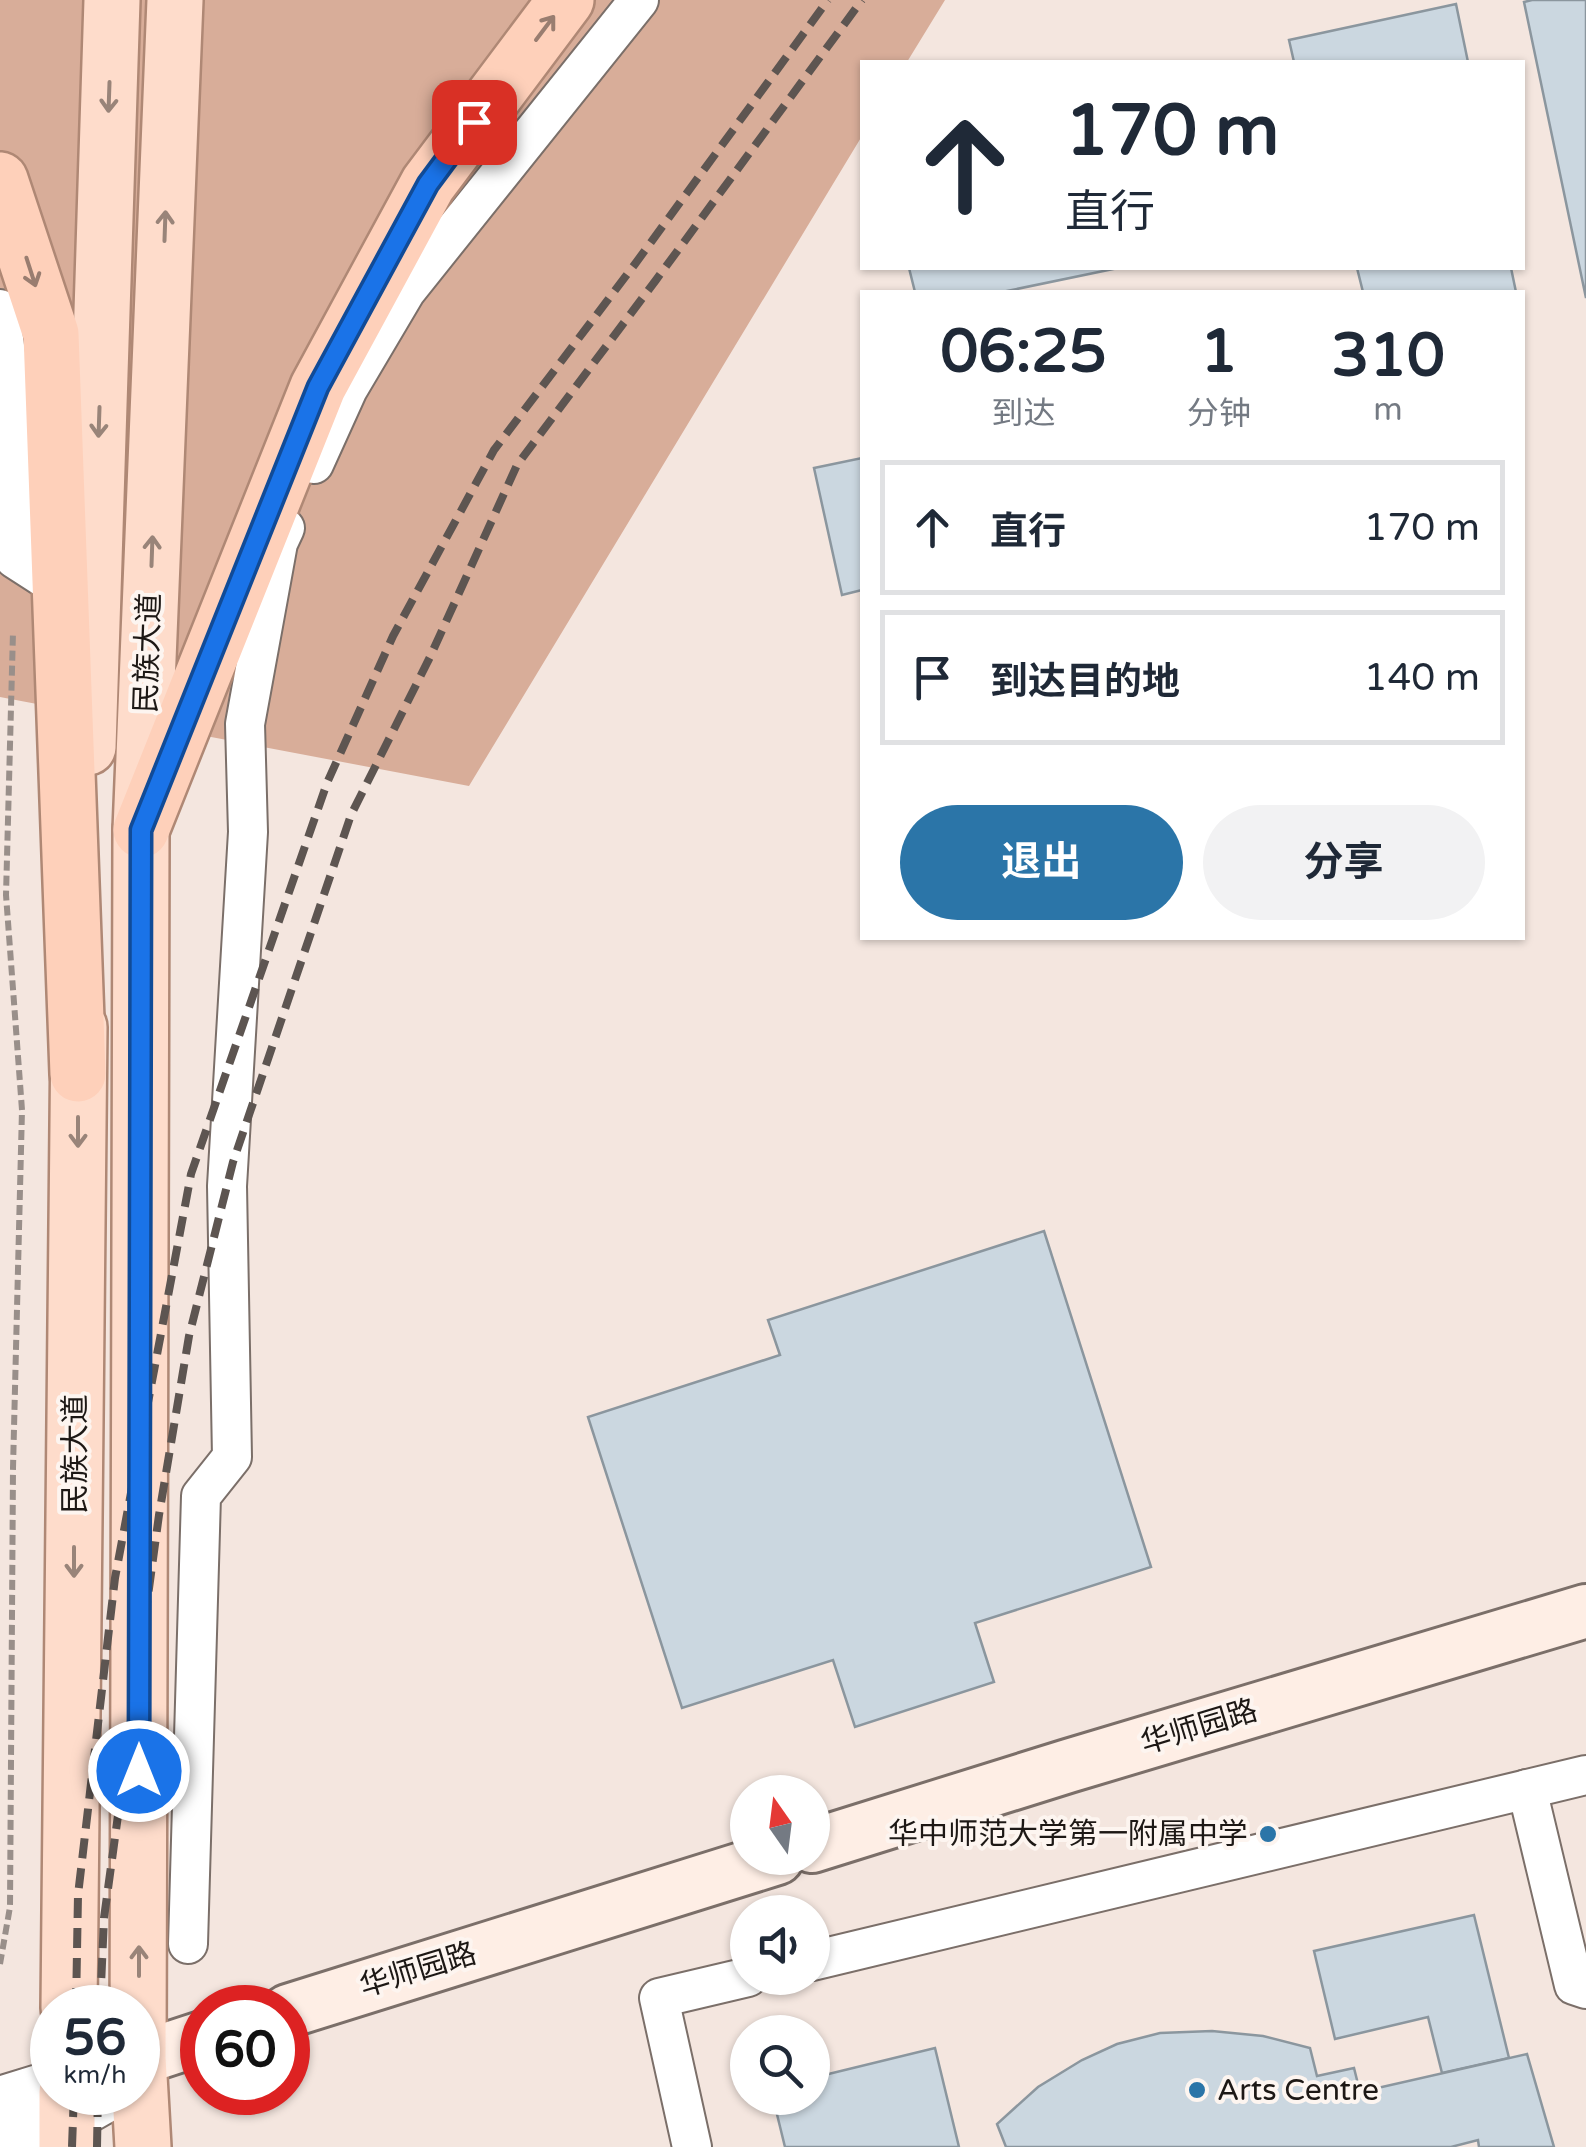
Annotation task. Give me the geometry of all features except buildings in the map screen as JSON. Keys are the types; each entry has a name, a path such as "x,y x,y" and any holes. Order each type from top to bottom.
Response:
{"highway":[{"path":"141,830 318,387 428,184 566,0"},
{"path":"0,180 51,334 78,1074"}],"main road":[{"name":"民族大道","path":"69,1985 78,1074 112,0"},
{"name":"民族大道","path":"135,1985 141,830 174,0"},
{"name":"华师园路","path":"830,1840 1586,1611"},
{"name":"华师园路","path":"310,2005 730,1873"},
{"name":"民族大道","path":"138,2115 142,2147"}],"street":[{"path":"188,1944 200,1496 232,1457 227,1186 248,832 245,724 278,544 348,389 406,291 639,0"},
{"path":"0,309 18,443 15,559 60,588"},
{"path":"830,1957 1586,1775"},
{"path":"1527,1789 1574,1985 1586,1989"},
{"path":"692,2147 660,1998 730,1981"},
{"path":"0,2101 30,2106"},
{"path":"0,2140 54,2115"}],"path":[{"path":"0,1964 10,1907 13,1468 22,1110 6,894 15,559"}],"shaded area":[{"path":"0,0 945,0 908,60 860,60 860,139 469,786 0,697"}],"railway":[{"path":"76,1985 78,1895 115,1578 191,1174 327,783 393,636 494,450 828,0"},
{"path":"101,1985 104,1918 159,1515 189,1336 233,1162 351,815 430,657 517,465 862,0"},
{"path":"72,2147 73,2115"},
{"path":"97,2147 98,2115"}],"place":[{"name":"华中师范大学第一附属中学","path":"1268,1834"},
{"name":"Arts Centre","path":"1197,2090"}],"route":[{"path":"139,1771 141,830 318,387 428,184 474,122"}]}
